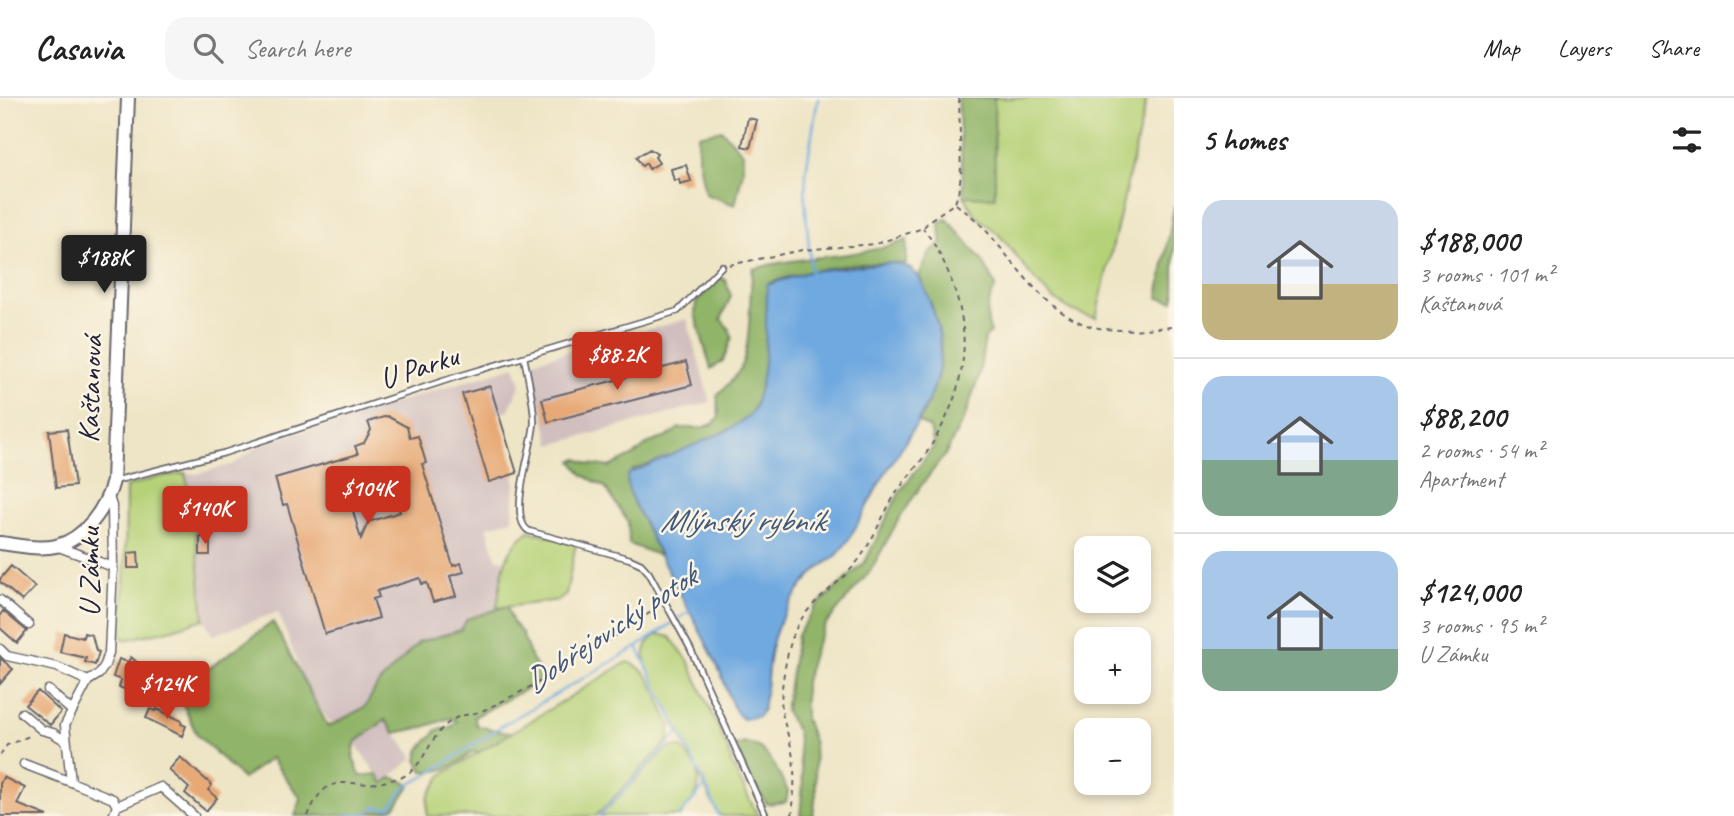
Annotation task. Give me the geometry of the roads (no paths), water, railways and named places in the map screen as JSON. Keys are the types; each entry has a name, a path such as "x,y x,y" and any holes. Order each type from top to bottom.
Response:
{"street":[{"name":"Kaštanová","path":"56,546 74,538 89,525 109,497 113,481 128,104"},
{"name":"U Zámku","path":"71,782 65,725 89,681 99,674 105,665 108,653 113,567 112,506 109,497"},
{"path":"0,543 56,546 113,567"},
{"name":"U Zámku","path":"0,600 29,625"},
{"path":"0,649 7,656 57,667 89,681"},
{"path":"48,690 71,710"},
{"path":"22,713 42,730 66,741"},
{"path":"24,764 113,799 117,806"},
{"path":"113,816 117,806 161,787 194,816"}],"lane":[{"name":"U Parku","path":"113,481 223,453 459,376 678,311 722,266"},
{"path":"524,358 534,423 523,477 520,515 522,524 530,531 630,559 649,573 691,648 766,816"}],"water":[{"name":"Mlýnský rybník","path":"890,263 911,269 920,278 926,291 938,326 938,373 922,415 882,479 857,526 837,555 809,579 785,612 771,648 763,709 759,716 743,719 732,704 711,654 633,502 628,487 628,474 728,430 748,417 754,409 765,355 767,285 811,271"}],"waterway":[{"name":"Dobřejovický potok","path":"811,272 805,200 806,171 818,98"},
{"name":"Dobřejovický potok","path":"344,816 367,813 375,807 390,808 405,787 506,723 637,647 690,611"},
{"path":"637,647 719,816"},
{"path":"599,816 679,733"},
{"path":"679,816 706,785"}]}
